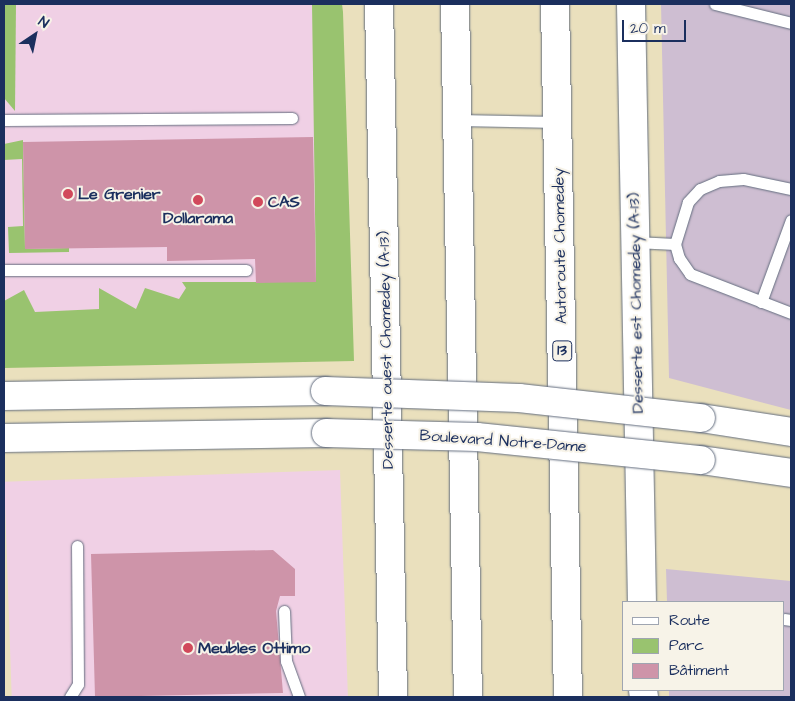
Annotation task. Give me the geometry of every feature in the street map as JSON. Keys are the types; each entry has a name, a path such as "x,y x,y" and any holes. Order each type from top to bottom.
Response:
{"main road":[{"name":"Desserte ouest Chomedey (A-13)","path":"379,4 393,697"},
{"path":"455,4 468,697"},
{"name":"Autoroute Chomedey","path":"555,4 568,697"},
{"name":"Desserte est Chomedey (A-13)","path":"630,4 642,601"},
{"path":"4,396 325,391 519,398 701,418 791,432"},
{"name":"Boulevard Notre-Dame","path":"4,438 326,433 485,437 701,460 791,474"}],"lane":[{"path":"715,4 791,23"},
{"path":"4,120 292,118"},
{"path":"457,120 557,122"},
{"path":"791,190 743,179 719,181 700,189 688,202 675,244 679,258 690,274 791,313"},
{"path":"761,302 791,220"},
{"path":"635,242 675,244"},
{"path":"4,270 246,270"},
{"path":"70,697 78,684 77,546"},
{"path":"284,611 286,661 299,697"}],"shaded area":[{"path":"4,4 332,4 332,353 4,353"},
{"path":"661,4 791,4 791,410 669,378"},
{"path":"340,470 348,697 12,697 4,482"},
{"path":"666,569 791,581 791,697 669,697 669,691 785,691 785,601 667,601"}],"green space":[{"path":"4,4 16,4 15,111 4,98"},
{"path":"312,4 342,4 343,12 354,361 4,368 4,301 24,290 35,312 99,309 99,288 136,309 145,288 179,299 186,288 182,282 316,282"},
{"path":"23,140 25,249 69,248 69,252 9,253 8,227 23,226 22,159 4,160 4,144"}],"building":[{"path":"313,137 316,282 256,283 255,259 167,261 167,247 25,249 23,142"},
{"path":"273,550 295,569 295,596 280,596 276,611 283,693 95,697 91,554"}],"place":[{"name":"Le Grenier","path":"68,194"},
{"name":"Dollarama","path":"198,200"},
{"name":"CAS","path":"258,202"},
{"name":"Meubles Ottimo","path":"188,648"}]}
